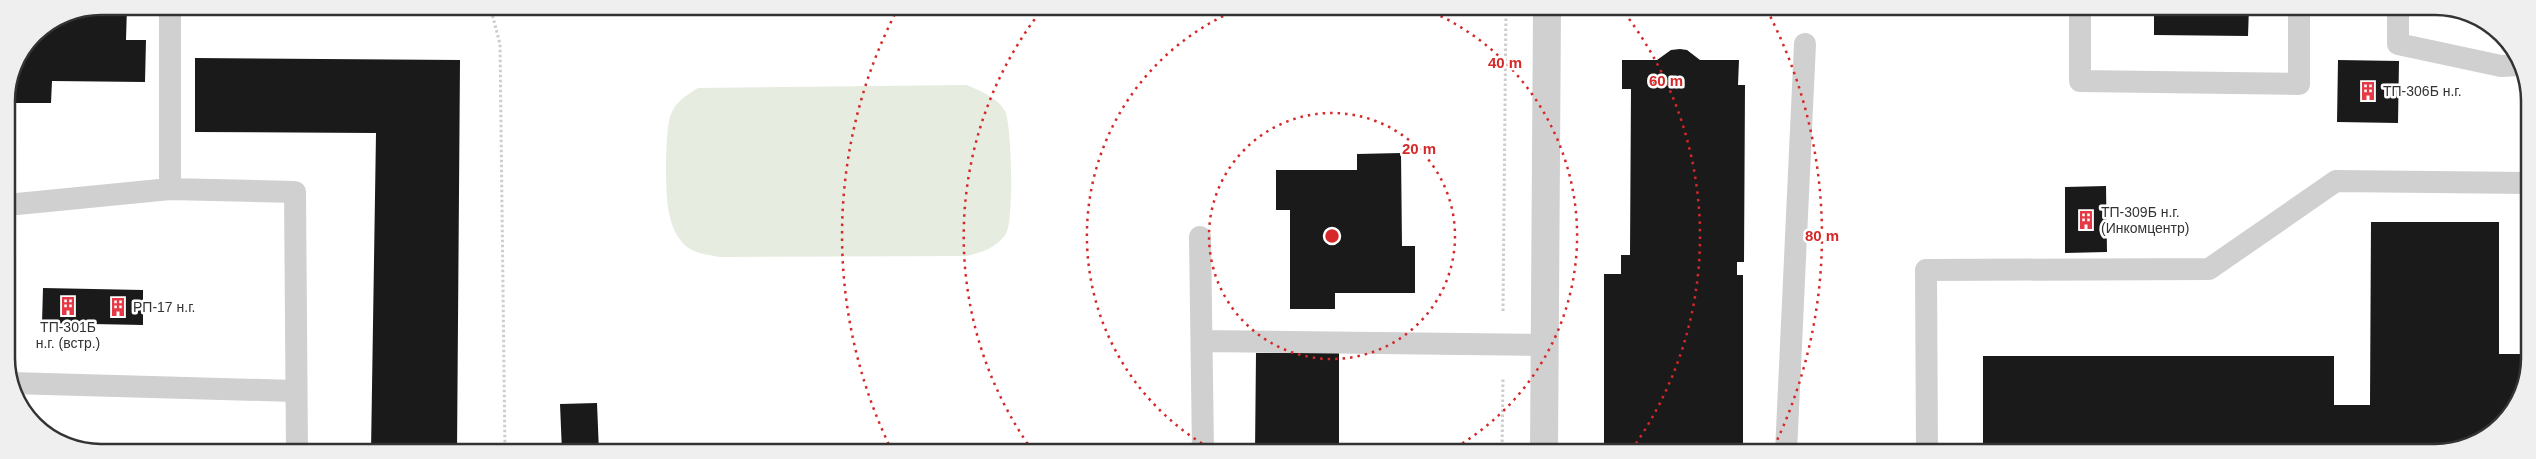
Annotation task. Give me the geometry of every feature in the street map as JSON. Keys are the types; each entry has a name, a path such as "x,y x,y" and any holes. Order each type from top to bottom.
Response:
{"street":[{"path":"1544,444 1547,15"}],"lane":[{"path":"170,15 170,188"},
{"path":"2080,15 2080,81 2299,84 2299,15"},
{"path":"2398,15 2398,44 2501,66 2513,65"},
{"path":"1786,444 1805,44"},
{"path":"1927,444 1926,270 2209,269 2336,181 2521,184"},
{"path":"15,204 170,188 295,192 297,444"},
{"path":"1200,237 1203,444"},
{"path":"1202,341 1545,344"},
{"path":"19,383 296,391"}],"path":[{"path":"492,15 500,44 505,444"},
{"path":"1502,444 1506,15"}],"shaded area":[{"path":"967,85 988,95 1002,106 1005,111 1009,134 1011,193 1009,226 1002,239 989,249 967,256 721,257 690,249 685,246 676,234 671,221 667,198 666,159 669,122 676,105 698,88"}],"building":[{"path":"127,15 126,40 146,40 145,82 52,81 51,103 15,103 17,84 22,68 29,53 40,40 53,29 84,17"},
{"path":"2154,15 2249,15 2248,36 2154,35"},
{"path":"1671,50 1687,50 1700,60 1739,60 1738,85 1745,85 1744,262 1737,262 1737,275 1743,275 1743,444 1604,444 1604,274 1621,274 1621,255 1630,255 1631,89 1622,89 1622,60 1657,60"},
{"path":"195,58 460,60 457,444 371,444 376,133 195,132"},
{"name":"ТП-306Б н.г.","path":"2338,60 2399,61 2398,123 2337,122"},
{"path":"1401,153 1402,246 1415,246 1415,293 1335,293 1335,309 1290,309 1290,210 1276,210 1276,170 1357,170 1357,154"},
{"name":"ТП-309Б н.г. (Инкомцентр)","path":"2106,186 2107,252 2065,253 2065,187"},
{"path":"2371,222 2499,222 2499,354 2521,354 2520,369 2510,401 2503,410 2492,423 2478,433 2463,439 2435,444 1983,444 1983,356 2334,356 2334,405 2370,405"},
{"path":"43,288 143,290 143,325 42,323"},
{"path":"1256,353 1339,353 1339,444 1255,444"},
{"path":"597,403 599,444 562,444 560,404"}],"place":[{"name":"ТП-306Б н.г.","path":"2368,91"},
{"name":"ТП-309Б н.г. (Инкомцентр)","path":"2086,220"},
{"name":"ТП-301Б н.г. (встр.)","path":"68,306"},
{"name":"РП-17 н.г.","path":"118,307"}]}
